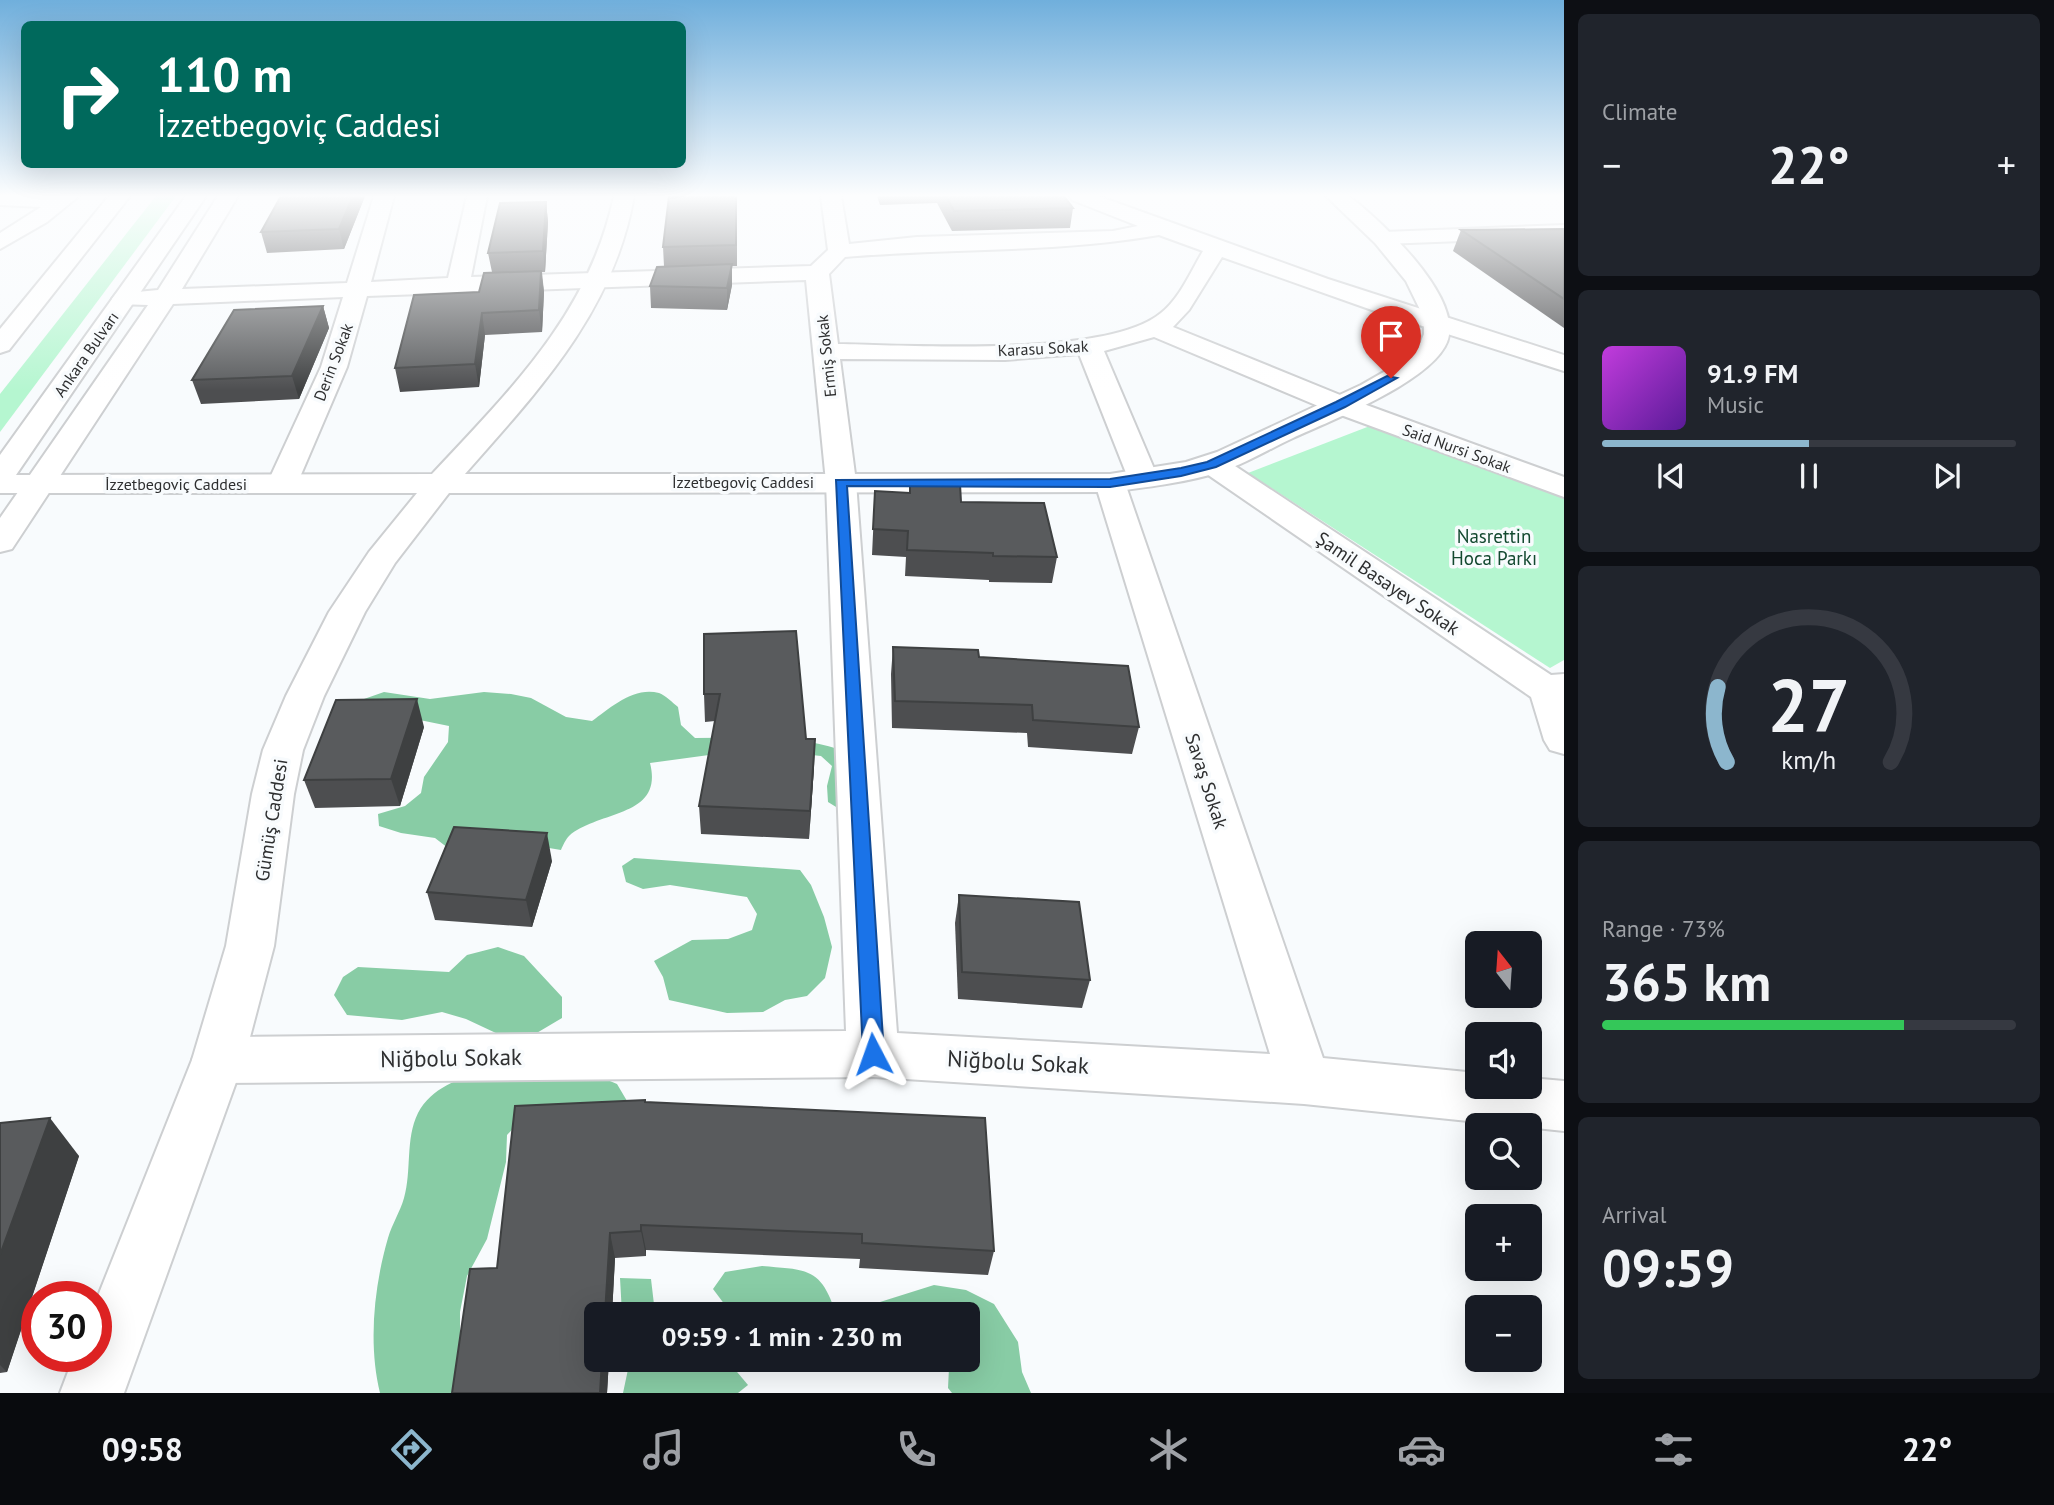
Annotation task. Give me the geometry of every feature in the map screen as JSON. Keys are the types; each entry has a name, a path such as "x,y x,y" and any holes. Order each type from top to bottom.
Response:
{"street":[{"path":"0,345 68,261"},
{"name":"Ankara Bulvarı","path":"0,476 151,261"},
{"path":"0,542 188,261"},
{"name":"Derin Sokak","path":"282,484 334,367 366,261"},
{"path":"458,285 463,261"},
{"name":"Gümüş Caddesi","path":"92,1393 218,1060 250,946 273,794 283,750 305,696 347,612 381,559 442,482 529,384 565,337 599,279 606,261"},
{"path":"124,299 599,279 817,273 829,261"},
{"path":"1156,328 1170,318 1207,261"},
{"path":"1253,261 1438,325 1564,363"},
{"path":"1401,261 1425,292 1438,325"},
{"name":"Ermiş Sokak","path":"817,273 841,482 873,1054"},
{"name":"İzzetbegoviç Caddesi","path":"0,484 1126,481 1212,464 1340,405 1420,360 1433,346 1438,325"},
{"name":"Karasu Sokak","path":"826,351 1023,351 1089,347 1156,328"},
{"name":"Said Nursi Sokak","path":"1156,328 1340,405 1564,488"},
{"name":"Savaş Sokak","path":"1089,347 1126,481 1304,1080"},
{"name":"Şamil Basayev Sokak","path":"1212,464 1559,691"},
{"path":"1559,691 1564,740"},
{"name":"Niğbolu Sokak","path":"218,1060 873,1054 1304,1080 1564,1106"}],"green space":[{"path":"105,261 128,261 0,432 0,394"},
{"name":"Nasrettin Hoca Parkı","path":"1375,424 1564,498 1564,660 1550,668 1248,473"},
{"path":"384,692 430,699 484,692 511,694 531,698 566,717 592,721 632,695 659,693 678,707 681,725 695,738 785,739 838,749 841,810 828,802 827,786 832,766 821,756 793,753 709,755 650,763 652,781 647,794 638,803 582,828 569,836 561,850 543,847 448,848 435,838 401,833 379,826 378,814 405,806 421,793 424,777 448,742 449,726 356,707 364,699"},
{"path":"634,858 800,870 811,885 832,947 825,978 807,996 785,1000 763,1012 727,1013 669,1000 663,977 654,961 692,940 728,939 752,930 757,914 747,897 670,885 643,889 626,882 622,866"},
{"path":"498,947 524,956 562,997 562,1018 535,1034 498,1034 466,1019 442,1012 402,1020 347,1015 334,995 343,977 358,967 449,972 467,955"},
{"path":"483,1070 584,1070 617,1084 630,1106 530,1110 507,1135 506,1162 487,1239 467,1276 460,1312 460,1367 484,1393 380,1393 374,1355 376,1295 388,1238 406,1188 414,1123 424,1104 438,1091"},
{"path":"762,1266 801,1271 818,1279 831,1302 723,1302 713,1289 725,1272"},
{"path":"620,1278 651,1279 654,1302 621,1302"},
{"path":"934,1285 966,1290 994,1304 1018,1342 1022,1372 1031,1393 952,1393 948,1388 949,1372 980,1372 980,1302 880,1302"},
{"path":"627,1372 737,1372 748,1385 738,1393 623,1393"}],"building":[{"path":"1507,261 1564,261 1564,299"},
{"path":"732,264 727,288 650,286 657,267"},
{"path":"541,271 539,310 482,313 475,364 395,368 414,295 479,292 484,273"},
{"path":"323,306 292,376 192,380 234,310"},
{"path":"910,482 960,484 961,502 1044,503 1057,557 907,550 908,531 873,529 875,491 910,493"},
{"path":"796,631 806,739 815,739 810,811 699,806 720,694 704,694 704,634"},
{"path":"893,647 978,650 979,657 1128,666 1139,727 1033,720 1032,705 895,701"},
{"path":"417,699 391,779 304,780 336,700"},
{"path":"454,827 547,833 526,900 427,892"},
{"path":"959,895 1079,902 1090,980 962,972"},
{"path":"645,1100 985,1118 994,1251 862,1243 862,1234 641,1225 641,1231 610,1233 606,1302 584,1302 584,1372 601,1372 600,1393 452,1393 470,1269 497,1268 515,1106"},
{"path":"50,1118 0,1255 0,1123"}],"route":[{"path":"873,1054 841,482 1110,483 1181,472 1212,464 1340,405 1391,378"}]}
